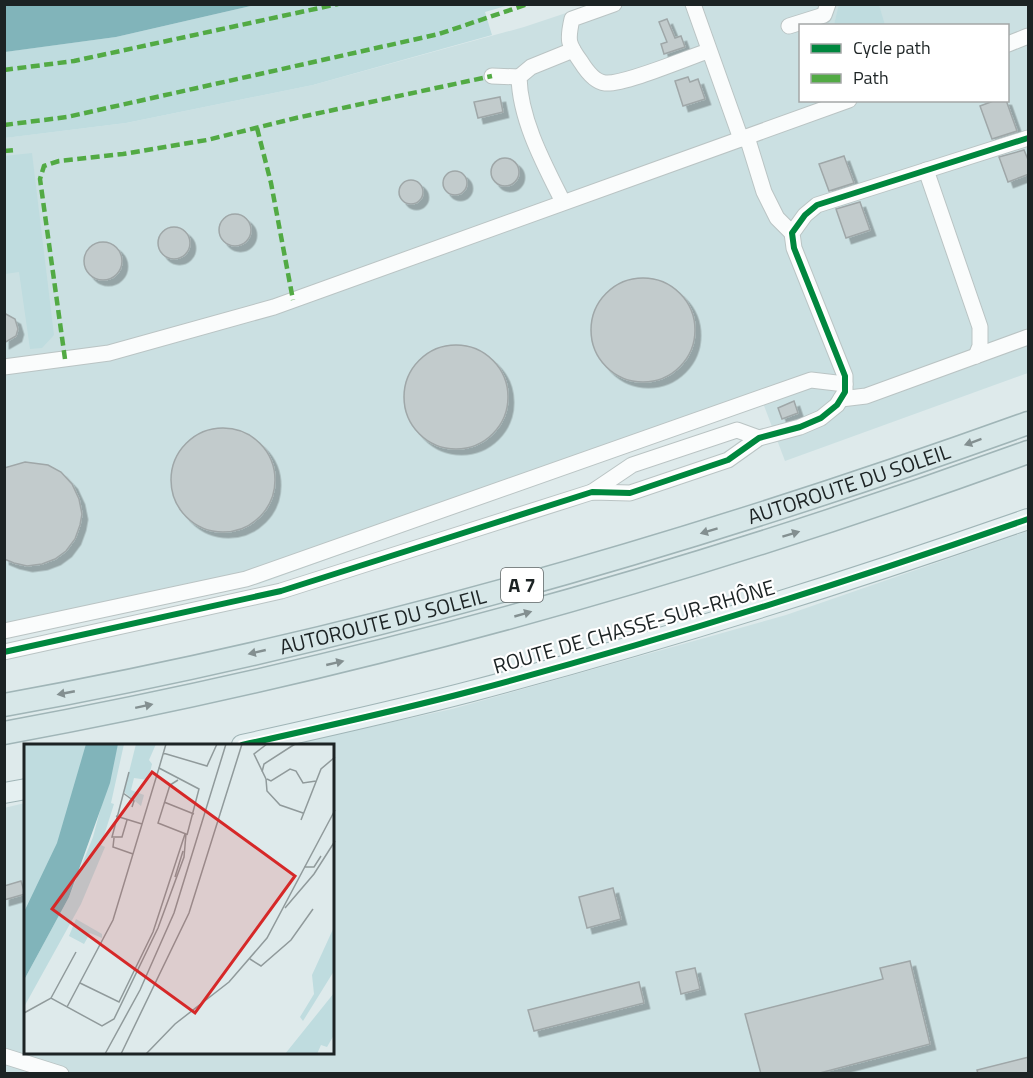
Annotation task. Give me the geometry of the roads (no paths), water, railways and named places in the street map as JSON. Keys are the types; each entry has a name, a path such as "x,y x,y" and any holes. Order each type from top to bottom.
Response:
{"highway":[{"name":"AUTOROUTE DU SOLEIL","path":"4,705 280,647 486,596 630,555 795,503 1029,423"},
{"name":"AUTOROUTE DU SOLEIL","path":"4,733 240,685 501,620 644,580 806,530 1029,452"}],"main road":[{"name":"ROUTE DE CHASSE-SUR-RHÔNE","path":"246,744 460,694 589,659 780,602 1029,519"},
{"path":"4,793 24,789"}],"street":[{"path":"614,4 572,19 568,39 588,72 603,83 621,81 708,51"},
{"path":"592,492 630,493 728,460 759,438 800,427 821,418 837,405 843,391 845,376 794,248 792,233 777,218 764,192 708,51 693,4"},
{"path":"789,26 825,15 828,4"},
{"path":"1009,44 1029,36"},
{"path":"492,76 519,77 531,67 573,50"},
{"path":"519,77 520,96 542,160 563,202"},
{"path":"4,367 109,354 274,307 843,102"},
{"path":"792,233 805,215 817,205 1029,138"},
{"path":"926,170 980,327 980,346 976,356"},
{"path":"4,631 246,579 812,380 866,396 1029,337"},
{"path":"4,652 281,591 592,492 632,465 737,430 759,438"},
{"path":"4,1056 61,1074"}],"water":[{"path":"4,5 255,5 116,37 5,52"}]}
